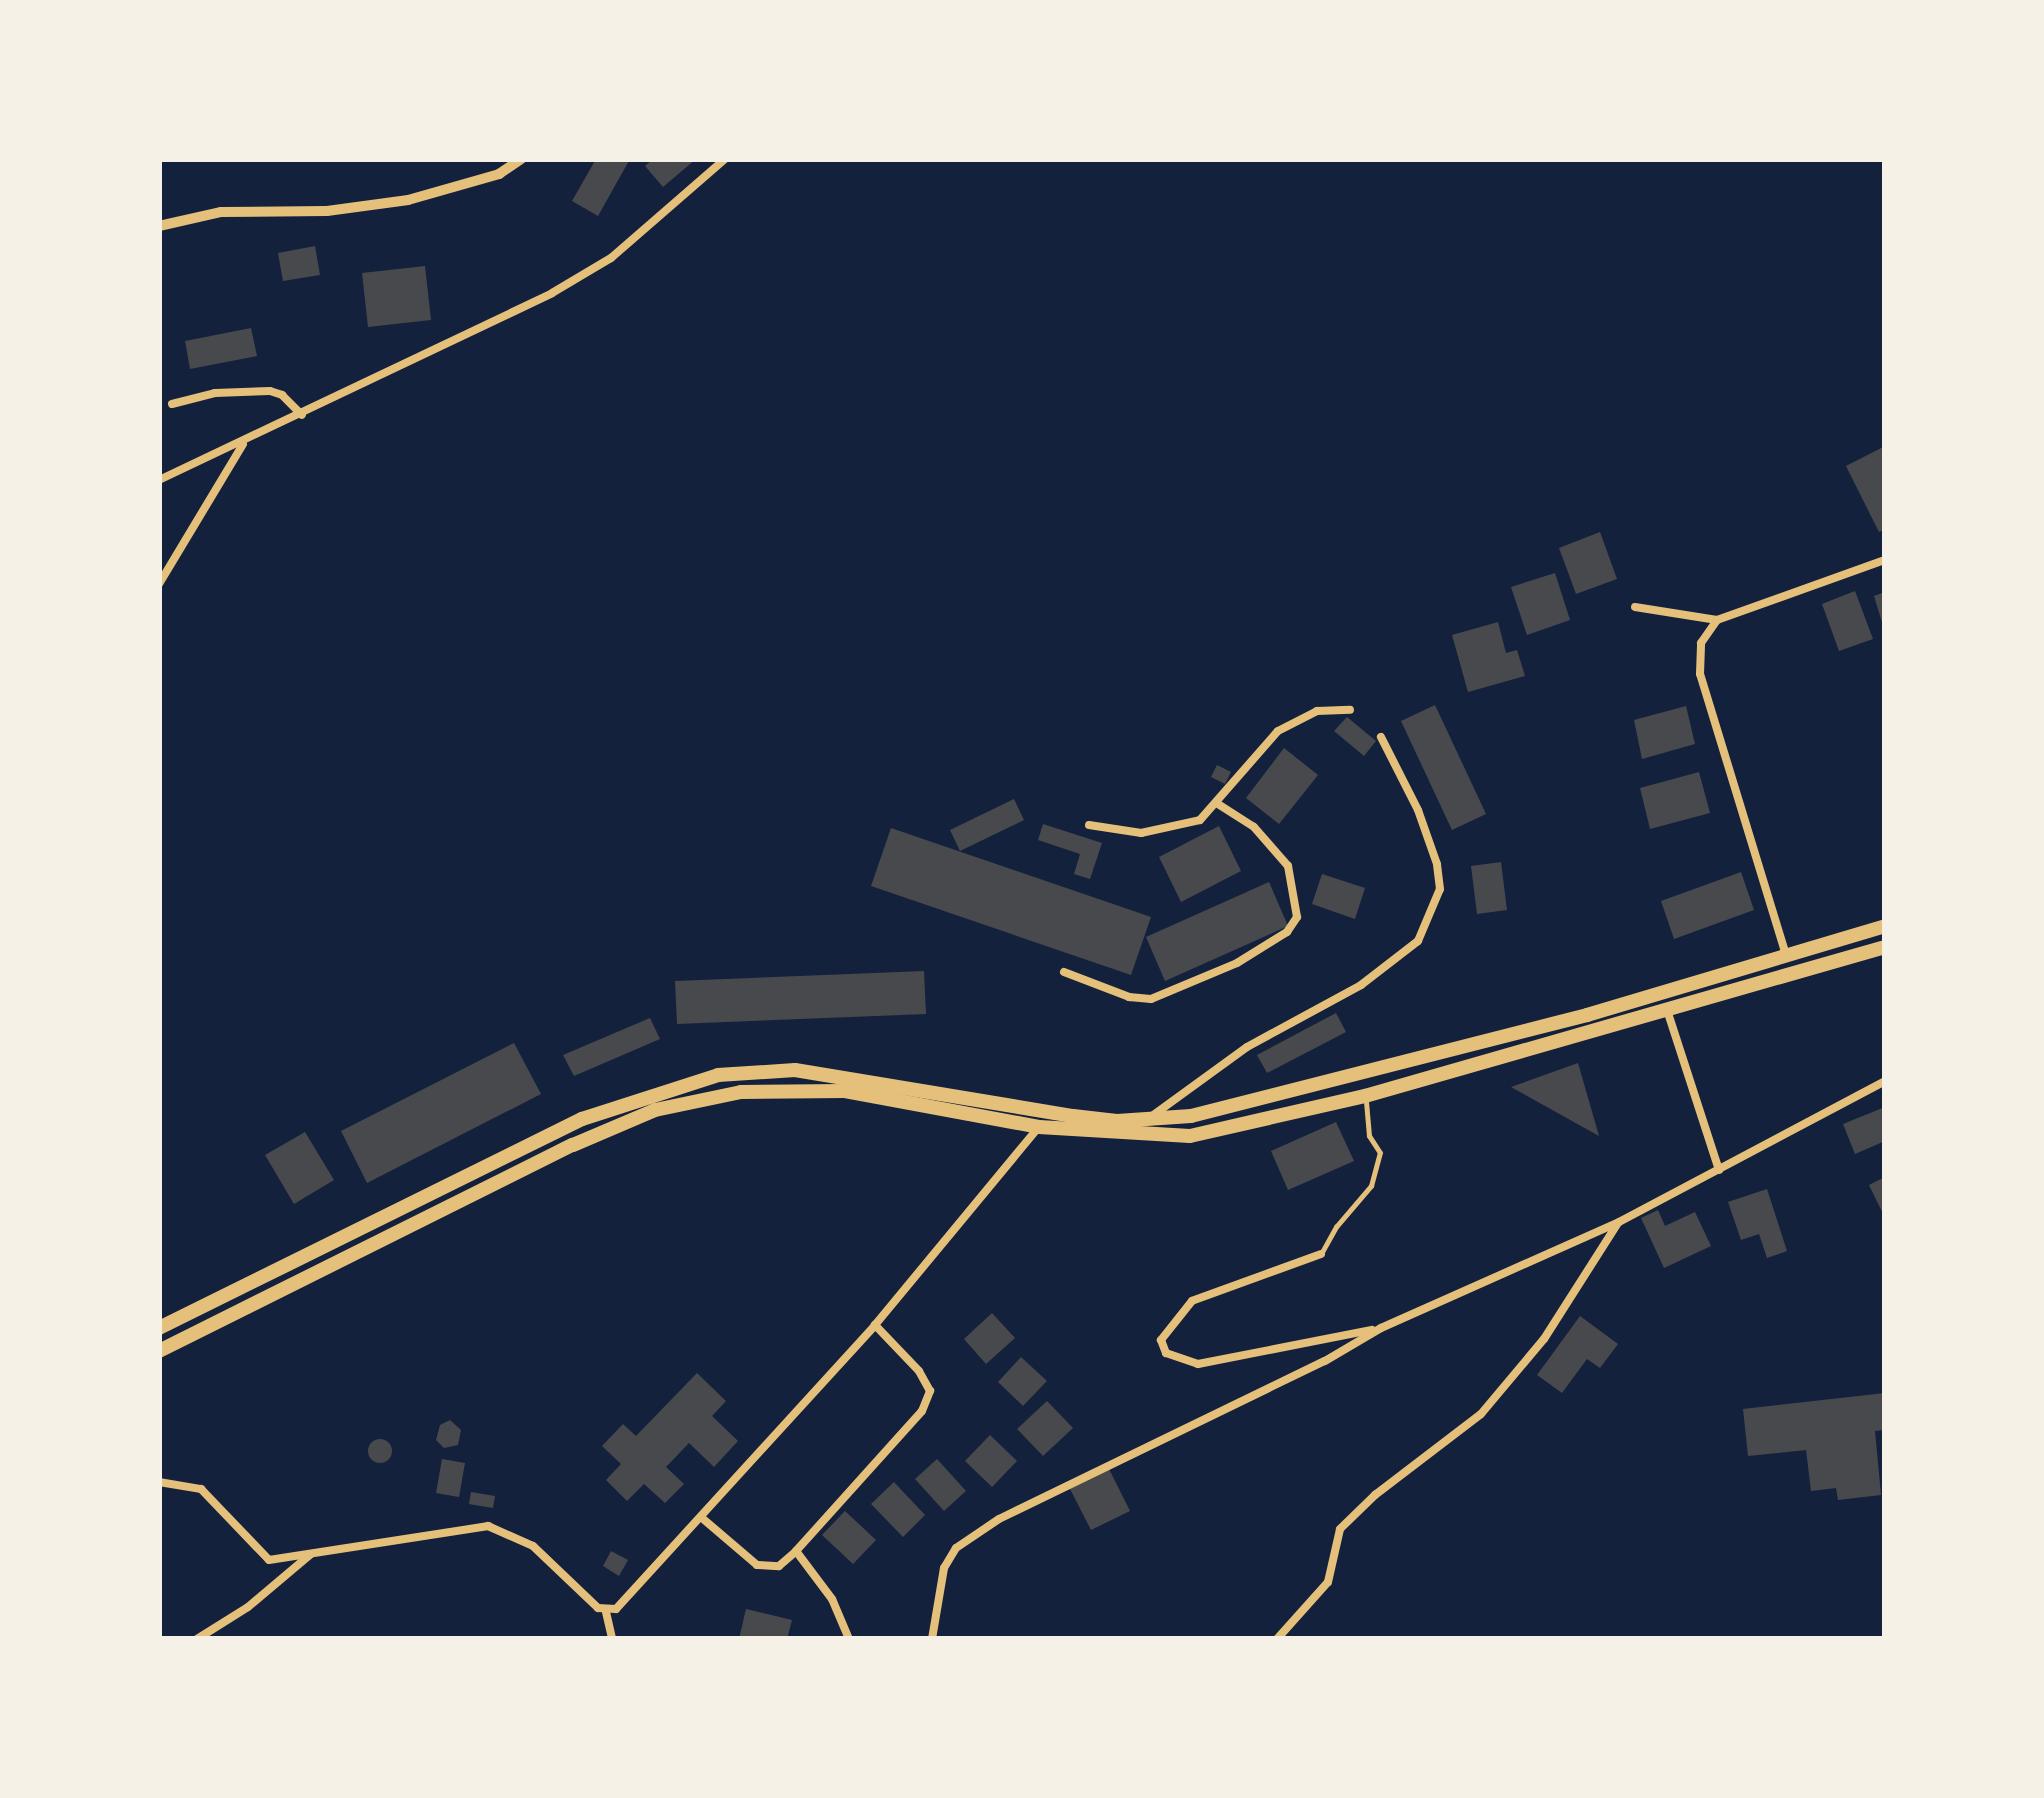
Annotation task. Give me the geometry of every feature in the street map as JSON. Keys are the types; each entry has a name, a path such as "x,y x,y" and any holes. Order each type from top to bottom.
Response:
{"highway":[{"path":"159,1328 582,1119 718,1075 795,1070 986,1104 1146,1120 1281,1097 1587,1015 1885,926"},
{"path":"159,1351 552,1155 655,1110 741,1092 845,1090 1039,1127 1190,1136 1365,1096 1668,1013 1885,947"}],"main road":[{"path":"159,226 221,212 327,211 408,200 500,174 521,159"}],"street":[{"path":"159,480 552,293 611,258 724,159"},
{"path":"172,404 214,393 270,391 282,394 302,415"},
{"path":"159,584 244,443"},
{"path":"1635,607 1717,620 1885,560"},
{"path":"1717,620 1701,643 1700,674 1786,955"},
{"path":"1090,825 1141,833 1200,820 1278,731 1317,711 1350,710"},
{"path":"1146,1120 1247,1047 1361,985 1418,941 1440,889 1437,863 1418,810 1381,737"},
{"path":"1064,972 1129,997 1150,999 1237,963 1287,932 1297,917 1288,866 1254,827 1218,804"},
{"path":"1668,1013 1719,1170"},
{"path":"932,1639 944,1568 956,1548 975,1534 1381,1328 1618,1222 1885,1081"},
{"path":"606,1612 616,1609 702,1518 875,1325 1039,1127"},
{"path":"1277,1639 1328,1582 1340,1529 1375,1495 1481,1414 1544,1339 1618,1222"},
{"path":"1321,1254 1192,1301 1161,1340 1166,1353 1198,1364 1381,1328"},
{"path":"702,1518 757,1565 779,1566 928,1404 928,1382 875,1325"},
{"path":"159,1482 201,1489 269,1560 488,1526 533,1546 606,1612 612,1639"},
{"path":"796,1551 832,1599 849,1639"},
{"path":"197,1639 248,1607 314,1552"}],"lane":[{"path":"1321,1254 1371,1186 1380,1154 1370,1136 1365,1096"}],"building":[{"path":"596,159 630,159 598,216 572,201"},
{"path":"653,159 696,159 663,187 645,166"},
{"path":"315,246 320,275 283,281 278,253"},
{"path":"425,266 431,320 368,327 362,273"},
{"path":"251,328 257,356 190,369 185,341"},
{"path":"1885,446 1885,529 1879,532 1846,466"},
{"path":"1600,532 1617,579 1576,594 1559,548"},
{"path":"1555,573 1570,620 1527,635 1511,587"},
{"path":"1855,591 1873,639 1839,651 1822,604"},
{"path":"1885,592 1885,629 1884,629 1874,596"},
{"path":"1498,622 1506,653 1517,650 1525,676 1468,692 1452,635"},
{"path":"1435,705 1486,814 1452,830 1401,721"},
{"path":"1686,706 1695,744 1642,759 1634,720"},
{"path":"1347,717 1376,741 1364,756 1334,731"},
{"path":"1284,748 1318,775 1279,824 1246,798"},
{"path":"1217,765 1231,772 1225,784 1211,777"},
{"path":"1699,772 1710,813 1650,829 1640,788"},
{"path":"1014,799 1024,820 960,851 950,830"},
{"path":"1043,824 1102,843 1090,879 1074,874 1080,854 1038,840"},
{"path":"1219,826 1241,871 1181,902 1159,857"},
{"path":"891,828 1151,917 1131,975 871,886"},
{"path":"1501,862 1507,910 1477,914 1471,866"},
{"path":"1741,872 1754,910 1674,939 1661,901"},
{"path":"1322,874 1365,888 1355,919 1312,904"},
{"path":"1269,882 1288,926 1165,981 1146,937"},
{"path":"924,971 926,1014 677,1024 675,981"},
{"path":"1336,1013 1346,1032 1267,1073 1257,1055"},
{"path":"650,1018 660,1039 574,1076 563,1055"},
{"path":"514,1043 541,1094 367,1183 341,1131"},
{"path":"1578,1063 1599,1136 1511,1087"},
{"path":"1885,1107 1885,1141 1855,1154 1843,1124"},
{"path":"1336,1122 1354,1161 1288,1190 1271,1151"},
{"path":"305,1132 334,1180 294,1204 265,1155"},
{"path":"1885,1177 1885,1218 1869,1185"},
{"path":"1767,1189 1787,1251 1767,1258 1759,1234 1741,1240 1728,1202"},
{"path":"1658,1210 1665,1226 1695,1212 1711,1246 1664,1268 1641,1218"},
{"path":"992,1313 1015,1338 986,1364 964,1339"},
{"path":"1580,1316 1618,1344 1600,1368 1587,1359 1562,1393 1537,1375"},
{"path":"1021,1357 1047,1381 1023,1406 998,1382"},
{"path":"697,1373 726,1401 712,1416 738,1441 714,1467 689,1443 666,1467 684,1484 665,1503 644,1484 627,1501 606,1480 621,1464 602,1446 623,1424 636,1436"},
{"path":"1885,1393 1885,1430 1875,1431 1881,1495 1838,1500 1836,1488 1811,1491 1806,1450 1748,1456 1743,1409"},
{"path":"1047,1401 1073,1428 1043,1456 1017,1429"},
{"path":"450,1420 461,1430 458,1445 444,1448 436,1440 440,1425"},
{"path":"990,1435 1017,1461 992,1487 965,1461"},
{"path":"380,1439 389,1442 389,1460 380,1463 371,1460 368,1451 371,1442"},
{"path":"442,1459 465,1463 459,1497 436,1493"},
{"path":"937,1459 966,1491 944,1511 915,1479"},
{"path":"1108,1467 1130,1511 1091,1530 1069,1487"},
{"path":"894,1482 925,1515 903,1537 871,1504"},
{"path":"471,1492 495,1496 493,1508 469,1504"},
{"path":"845,1511 876,1540 853,1564 822,1535"},
{"path":"611,1551 628,1560 619,1576 603,1566"},
{"path":"746,1609 792,1620 787,1639 739,1639"}]}
